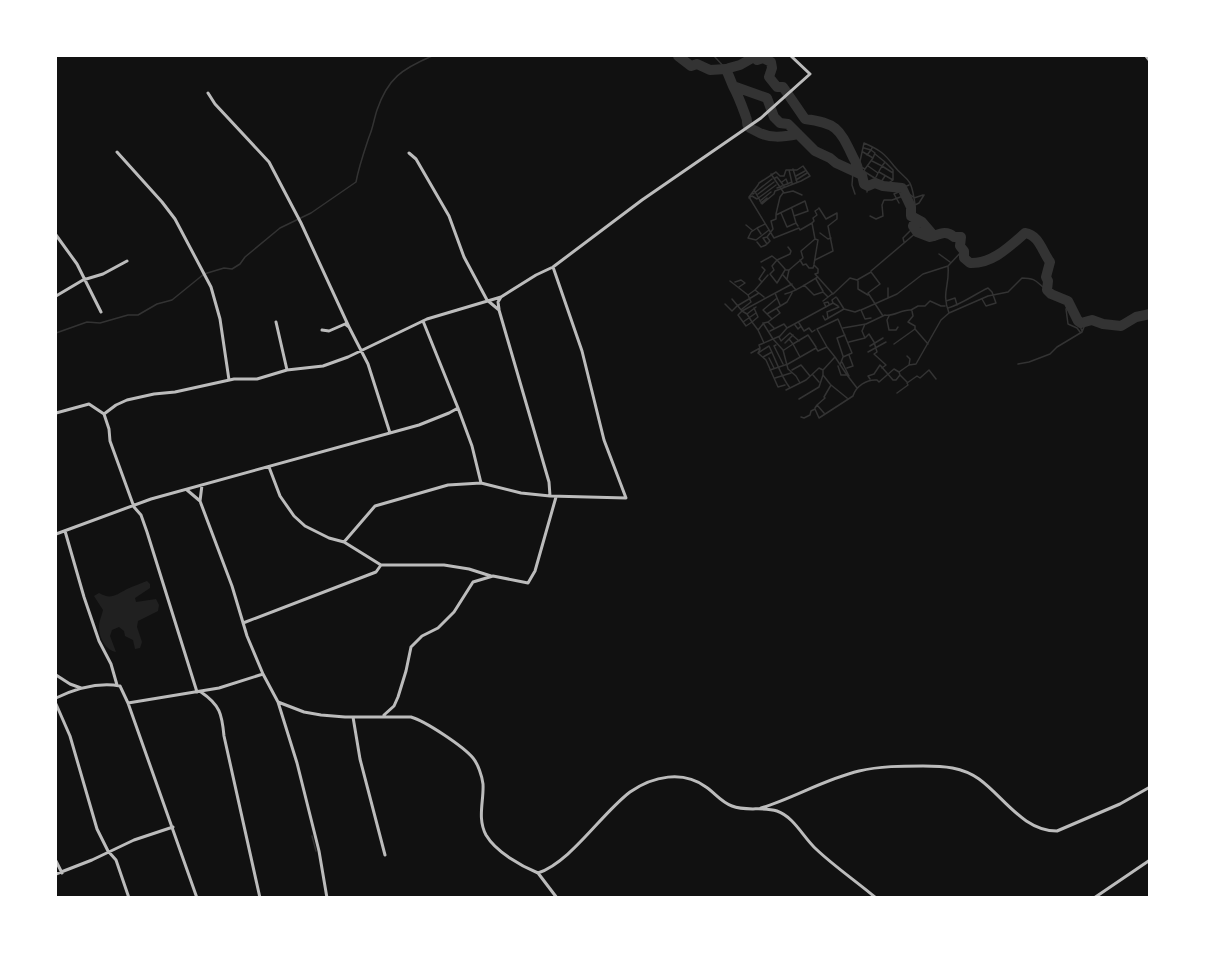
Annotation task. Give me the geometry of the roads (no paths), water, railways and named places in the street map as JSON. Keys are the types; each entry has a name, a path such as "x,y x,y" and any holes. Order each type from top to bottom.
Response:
{"street":[{"path":"104,414 127,400 229,380 257,379 287,370 323,366 423,321 501,297 553,267 642,200 761,118 810,74 791,56"},
{"path":"1146,56 1149,61"},
{"path":"208,93 215,104 268,162 301,222 368,364 390,433"},
{"path":"117,152 162,201 175,219 211,287 220,319 229,380"},
{"path":"409,153 416,159 449,216 464,256 487,300 499,310"},
{"path":"56,235 77,264 101,312"},
{"path":"56,296 83,280 103,274 128,261"},
{"path":"344,542 375,506 448,484 481,483 521,493 550,496 626,498 604,440 582,351 553,267"},
{"path":"501,297 498,302 499,310 549,482 550,496"},
{"path":"423,321 472,446 481,483"},
{"path":"276,322 287,370"},
{"path":"321,330 328,331 345,324 349,327"},
{"path":"56,413 89,404 104,414 110,441 134,507 141,515 199,692 214,701 222,714 224,736 260,897"},
{"path":"56,534 151,499 419,425 458,408"},
{"path":"269,467 280,496 294,516 305,526 329,538 344,542 381,565 444,565 528,584 535,571 556,496"},
{"path":"200,501 202,485"},
{"path":"188,490 200,501 232,586 243,623 263,674 278,702 297,763 319,851 327,897"},
{"path":"65,531 84,597 117,685"},
{"path":"243,623 376,572 381,565"},
{"path":"382,717 394,706 398,697 411,647 422,636 438,628 453,612 473,582 493,576"},
{"path":"128,703 199,692 263,674"},
{"path":"56,675 82,688"},
{"path":"56,691 57,698 82,688 109,684 120,686 197,897"},
{"path":"278,702 313,714 411,717 421,720 473,758 480,770 483,784 481,806 486,835 513,861 538,873 557,897"},
{"path":"56,704 70,736 97,829 108,852 116,860 129,897"},
{"path":"353,717 360,759 385,855"},
{"path":"757,809 781,802 858,771 888,767 944,766 962,770 980,780 1021,818 1047,831 1057,831 1120,804 1149,787"},
{"path":"538,873 558,863 607,811 631,791 660,777 695,780 732,807 775,810 785,815 813,847 850,879 876,897"},
{"path":"56,874 173,827"},
{"path":"1094,897 1149,860"},
{"path":"56,861 62,873"}],"waterway":[{"path":"56,333 87,322 100,323 128,315 138,315 157,304 172,300 204,274 224,268 232,269 240,264 245,257 280,228 311,213 356,182 377,110 386,90 404,70 432,56"},
{"path":"678,56 691,66 697,64 710,70 726,69 733,86 767,98 774,117 780,123 788,124 815,151 862,175 864,184 868,186 875,183 902,188 911,207 911,216 922,222 934,236 944,233 961,237 960,246 964,251 964,258 970,263 993,258 1025,233 1030,234 1037,240 1050,262 1046,277 1047,290 1068,301 1078,321 1081,323 1092,320 1121,326 1136,317 1150,314"},
{"path":"714,56 726,69"},
{"path":"729,68 754,57 757,60 763,58 771,62 769,77 777,87 783,87 805,119 830,125 840,133 858,168 858,173"},
{"path":"733,86 750,128 771,136 798,134"},
{"path":"862,175 865,169 859,166 864,143 881,152 907,179 914,198"},
{"path":"864,148 871,150 867,155"},
{"path":"872,148 871,150 875,153 873,158"},
{"path":"863,152 873,158 865,169"},
{"path":"875,154 885,162 882,166 893,173"},
{"path":"872,161 882,166 878,173"},
{"path":"886,163 893,170 893,180 887,184"},
{"path":"754,190 762,204 775,191 810,176 803,166 797,170 786,170 784,176 776,172 759,183 749,197 774,238 799,228 800,230 812,223"},
{"path":"868,166 878,173 876,177"},
{"path":"793,169 797,182"},
{"path":"789,170 792,183"},
{"path":"796,176 805,171"},
{"path":"853,171 852,185 855,194"},
{"path":"865,172 881,182 879,185"},
{"path":"879,172 893,180"},
{"path":"796,180 807,173"},
{"path":"771,174 784,193 793,191 802,195"},
{"path":"885,176 881,182 887,184 886,187"},
{"path":"775,178 777,177 784,186"},
{"path":"753,194 772,179"},
{"path":"782,182 786,179 788,184"},
{"path":"758,194 774,182"},
{"path":"777,188 792,182"},
{"path":"749,198 752,196 757,199 776,185"},
{"path":"902,188 909,185"},
{"path":"867,192 868,186"},
{"path":"899,203 894,194 903,190"},
{"path":"760,201 771,192"},
{"path":"907,192 913,197"},
{"path":"776,214 783,193"},
{"path":"870,216 876,219 883,216 884,200 906,195"},
{"path":"915,204 914,198 923,195"},
{"path":"911,207 919,203 924,195"},
{"path":"761,203 767,198"},
{"path":"767,237 770,241 767,244 763,238 767,237 773,229 771,221 776,219 776,215 805,201 808,211 794,216"},
{"path":"815,260 833,251 828,226 837,219 837,213 826,219 819,208"},
{"path":"792,209 796,223"},
{"path":"814,264 818,240 815,239 812,223 813,218 817,215 815,211 818,209"},
{"path":"781,213 787,227 796,223 798,226"},
{"path":"916,219 913,226 917,232 930,237 934,236"},
{"path":"761,234 757,228 765,224"},
{"path":"746,225 752,230"},
{"path":"904,242 903,238 914,227"},
{"path":"757,228 748,238 756,240 769,230"},
{"path":"871,271 917,232"},
{"path":"820,233 828,239 831,238"},
{"path":"761,262 772,256 777,260 770,274 777,283 785,270 789,270 803,258 801,251 815,239"},
{"path":"757,242 761,247 766,245"},
{"path":"785,269 777,260 790,254 788,247"},
{"path":"888,298 923,274 948,266 963,250"},
{"path":"939,254 950,262"},
{"path":"800,260 803,265 806,264 809,268 813,268 814,265 818,269 818,273 815,274 833,294 850,278 857,280 871,272 880,284 868,293 883,316"},
{"path":"948,266 946,300 949,313 988,296 1008,292 1022,278 1034,280 1047,290"},
{"path":"762,267 765,270 759,279 762,282"},
{"path":"787,279 789,270"},
{"path":"755,290 768,275"},
{"path":"783,275 796,290"},
{"path":"785,294 818,277"},
{"path":"816,279 823,291"},
{"path":"735,282 741,280 745,283 739,287"},
{"path":"730,281 748,295"},
{"path":"858,281 858,289 868,295"},
{"path":"754,308 758,317 752,322 742,311 792,284"},
{"path":"804,285 814,295 823,292 828,297"},
{"path":"871,318 865,319 861,310 888,298 888,288"},
{"path":"948,308 988,288 996,303 986,306 982,299"},
{"path":"742,309 751,302 748,295 755,290 764,297"},
{"path":"725,304 732,311 759,293"},
{"path":"775,293 780,305"},
{"path":"767,314 787,302 792,293"},
{"path":"823,301 832,294"},
{"path":"836,297 832,300 838,306"},
{"path":"837,298 844,309"},
{"path":"946,301 955,298 957,305"},
{"path":"732,299 742,311 738,315 746,326 752,322 758,330"},
{"path":"772,319 763,310 776,299"},
{"path":"843,328 866,324 885,315 925,306 930,301 945,306"},
{"path":"826,307 824,303 829,304"},
{"path":"751,353 760,348 759,345 780,336 787,328 833,303"},
{"path":"1070,304 1066,309 1068,324 1080,332"},
{"path":"747,314 756,307"},
{"path":"828,318 827,312 839,307"},
{"path":"768,322 780,313 777,309"},
{"path":"823,316 825,320 844,309 855,312 860,310"},
{"path":"894,344 915,329 915,326 908,322 913,316 912,311"},
{"path":"743,322 756,313"},
{"path":"801,417 810,415 815,409 819,418 853,396 862,384 873,380 879,382 894,369 899,372 909,365 916,364 941,320 949,313"},
{"path":"889,316 887,320 889,330 896,330 898,327"},
{"path":"827,347 817,329 838,319 852,353 843,357 840,365"},
{"path":"1078,321 1082,331"},
{"path":"764,323 768,322 774,328"},
{"path":"1018,364 1050,354 1057,347 1082,332 1086,322"},
{"path":"763,323 783,350 788,369 800,383"},
{"path":"799,323 804,331 809,328 812,332 815,330"},
{"path":"763,324 758,330 764,343"},
{"path":"770,331 784,324 787,328"},
{"path":"849,342 865,338 862,331 865,324"},
{"path":"795,325 798,329 801,326"},
{"path":"915,329 928,344"},
{"path":"779,337 781,341 790,333 799,341"},
{"path":"865,338 869,334 874,342 877,352 874,354 886,365 882,368"},
{"path":"785,343 793,335"},
{"path":"789,339 793,344 808,335 816,347"},
{"path":"843,356 837,338 845,335"},
{"path":"870,346 883,338"},
{"path":"868,352 886,342"},
{"path":"784,350 793,344 800,357"},
{"path":"776,345 774,346 783,364"},
{"path":"758,353 769,346 790,388"},
{"path":"770,370 788,364 816,348 818,351 827,347 835,357"},
{"path":"760,349 758,353 766,360 778,387 785,385"},
{"path":"763,357 772,352"},
{"path":"847,368 853,366 849,355"},
{"path":"907,356 910,359 909,365"},
{"path":"823,370 835,357 847,375"},
{"path":"769,358 774,368"},
{"path":"842,362 849,376"},
{"path":"792,370 801,365 810,376"},
{"path":"870,379 868,376 874,374 880,365 893,380 900,375 899,372"},
{"path":"838,366 841,375 847,375 857,388"},
{"path":"786,390 806,380 819,368 823,370 823,375"},
{"path":"897,393 908,385 907,383 917,376 920,378 929,370 936,379"},
{"path":"775,378 791,373"},
{"path":"813,375 819,382"},
{"path":"799,399 819,387 823,375 830,384"},
{"path":"900,375 907,382"},
{"path":"815,408 825,398 831,385 847,398"},
{"path":"817,405 824,413"},
{"path":"312,836 316,851"}]}
